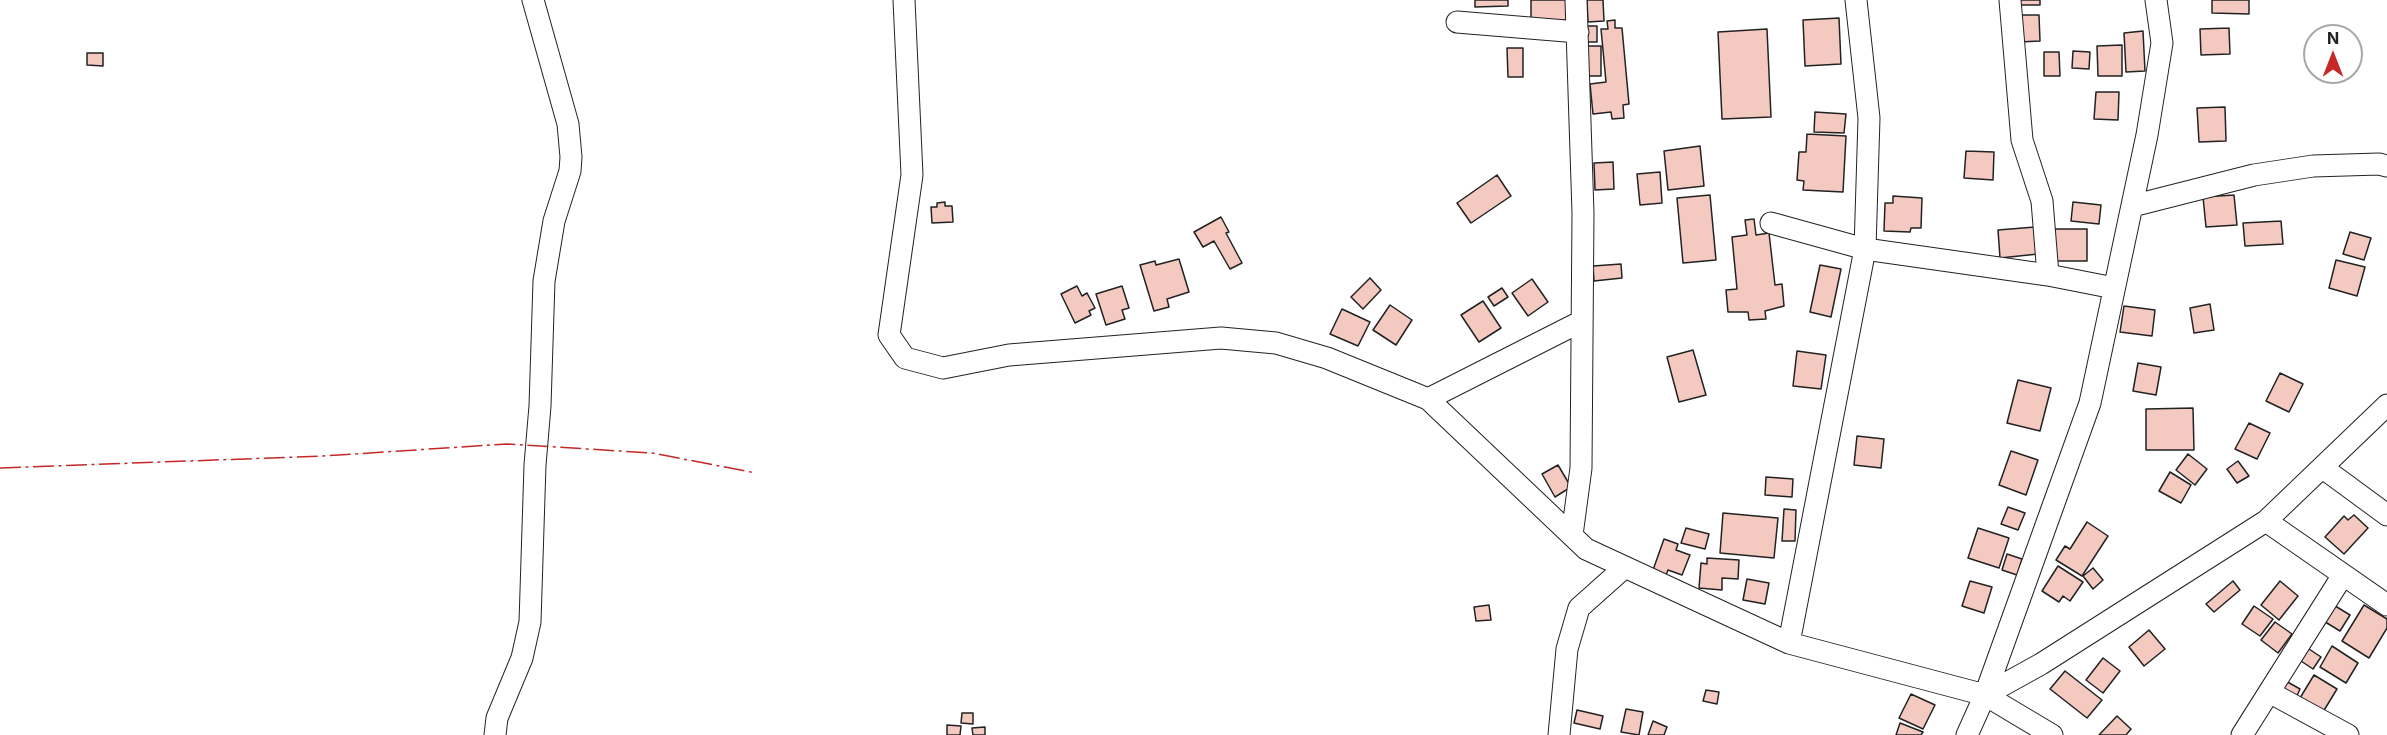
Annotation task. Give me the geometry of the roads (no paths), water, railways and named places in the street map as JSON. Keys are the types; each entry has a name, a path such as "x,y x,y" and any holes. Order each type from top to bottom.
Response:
{"street":[{"path":"495,735 497,718 522,658 530,622 544,281 554,221 570,171 571,157 568,124 533,0"},
{"path":"904,0 912,175 888,335 905,358 943,368 1009,355 1221,338 1276,343 1327,358 1428,399 1586,549 1790,643 1985,695 2052,735"},
{"path":"1572,535 1581,468 1583,213 1576,0"},
{"path":"1790,643 1865,249 1869,118 1856,0"},
{"path":"2010,0 2022,140 2042,201 2048,275"},
{"path":"1967,735 1985,695 2090,403 2147,135 2162,43 2156,0"},
{"path":"1457,22 1578,32"},
{"path":"2132,206 2254,175 2313,166 2379,164 2387,166"},
{"path":"1771,223 1865,249 2048,275 2114,288"},
{"path":"1428,399 1582,321"},
{"path":"1985,695 2041,664 2266,521 2387,405"},
{"path":"2323,468 2387,515"},
{"path":"2266,521 2387,605"},
{"path":"1559,735 1567,649 1579,608 1625,567"},
{"path":"2242,735 2343,575"},
{"path":"2269,692 2348,735"}]}
